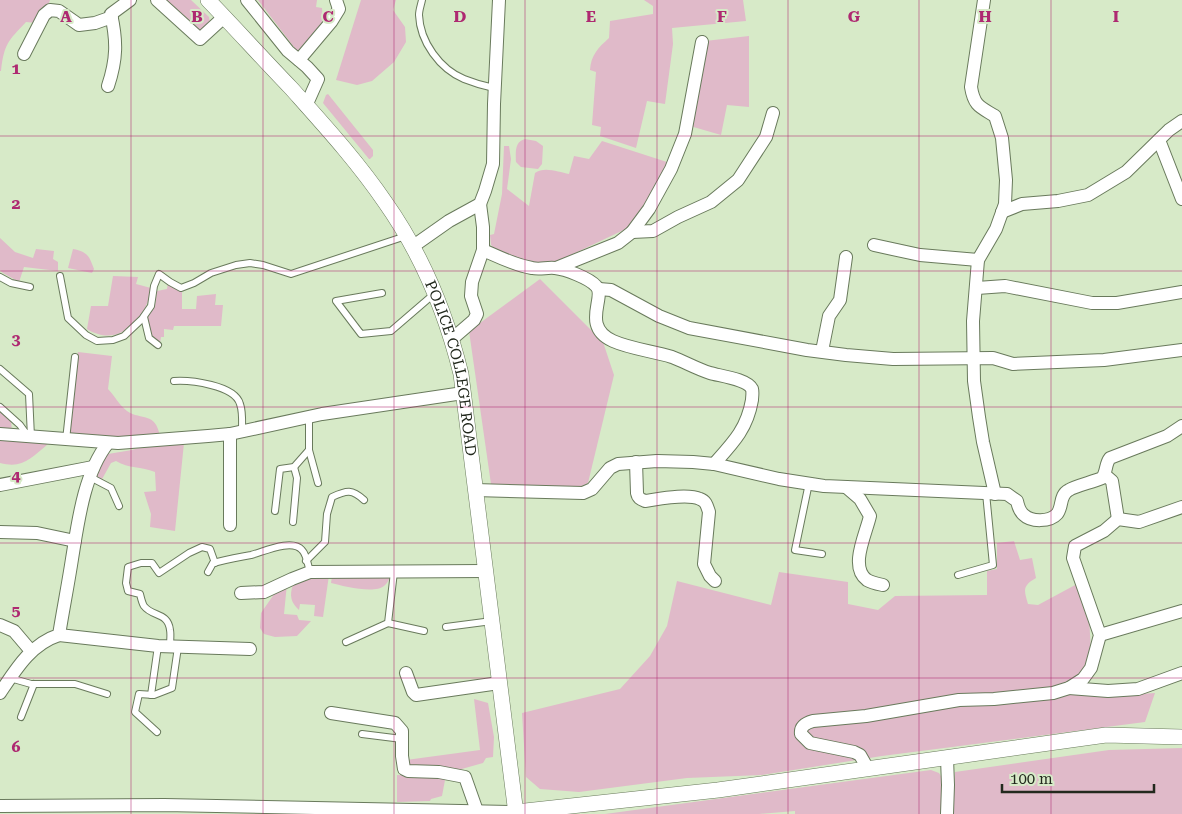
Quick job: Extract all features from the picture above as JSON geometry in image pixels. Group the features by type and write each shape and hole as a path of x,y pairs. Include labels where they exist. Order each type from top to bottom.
{"street":[{"path":"108,86 115,66 116,41 111,14 130,0"},
{"path":"157,0 200,40 224,17"},
{"name":"POLICE COLLEGE ROAD","path":"208,0 337,138 386,202 435,293 452,338 461,374 516,813"},
{"path":"247,0 288,51 318,79 306,106"},
{"path":"299,60 331,22 339,9 336,0"},
{"path":"452,338 474,320 477,314 470,296 472,282 483,250 480,204 493,164 494,88 499,0"},
{"path":"984,0 971,87 973,100 995,116 1002,138 1006,180 1005,204 996,229 978,260 974,311 974,382 990,493"},
{"path":"24,54 44,15 50,10 59,11 79,25 95,23 112,17"},
{"path":"556,268 584,255 618,243 632,232 648,209 665,182 686,134 702,42"},
{"path":"632,232 653,231 711,202 738,180 766,137 773,113"},
{"path":"1002,212 1022,204 1058,201 1088,195 1126,172 1169,130 1182,121"},
{"path":"1159,140 1182,199"},
{"path":"409,242 480,204"},
{"path":"874,245 920,255 978,260"},
{"path":"483,250 512,264 535,269 556,268 575,274 594,284 599,289 600,295 596,307 596,321 604,335 614,341 672,357 710,373 730,377 752,388 751,406 743,429 714,464"},
{"path":"822,351 829,316 840,300 846,257"},
{"path":"977,288 1005,286 1092,303 1117,303 1182,292"},
{"path":"599,289 610,290 659,316 689,328 807,350 893,359 994,358 1013,364 1104,360 1182,350"},
{"path":"0,434 108,443 236,432 309,417 463,393"},
{"path":"1105,475 1106,464 1110,458 1168,436 1182,426"},
{"path":"230,526 236,432"},
{"path":"59,635 75,541 92,472 100,453 108,443"},
{"path":"475,490 583,493 592,489 610,468 618,464 666,461 714,464 809,484 1008,494 1017,501 1018,507 1024,516 1033,520 1042,520 1054,517 1057,514 1066,491 1095,481 1105,475"},
{"path":"636,462 637,493 641,499 645,501 689,496 701,499 706,504 709,512 704,564 714,581"},
{"path":"0,484 92,472"},
{"path":"1105,475 1112,481 1118,518"},
{"path":"846,487 860,499 870,516 858,567 867,580 883,586"},
{"path":"1118,518 1139,522 1182,507"},
{"path":"868,769 860,755 854,752 810,743 801,734 802,726 807,722 813,721 866,716 959,700 994,699 1053,693 1070,688 1083,679 1091,668 1100,635 1072,558 1075,546 1104,531 1118,518"},
{"path":"0,532 37,533 75,541"},
{"path":"241,594 264,592 292,579 308,567 394,572 485,571"},
{"path":"1100,635 1182,611"},
{"path":"0,625 14,631 31,651"},
{"path":"0,692 31,651 46,639 59,635 169,646 250,649"},
{"path":"406,673 416,695 499,682"},
{"path":"1070,688 1108,691 1138,689 1182,673"},
{"path":"331,713 395,723 402,731 404,769 439,772 465,777 477,811"},
{"path":"0,806 164,805 216,810 477,811 516,813 718,790 1106,735 1182,737"},
{"path":"946,814 947,758"}],"lane":[{"path":"422,0 419,14 422,30 428,47 441,63 462,79 494,88"},
{"path":"60,276 68,318 86,335 97,341 113,340 124,336 144,318 151,306 154,286 159,274 181,288 211,273 236,264 250,263 263,265 291,274 409,242"},
{"path":"0,277 11,283 30,287"},
{"path":"382,293 336,301 361,334 391,331 435,293"},
{"path":"144,318 149,338 158,345"},
{"path":"66,440 74,356"},
{"path":"0,369 29,394 30,437"},
{"path":"174,381 187,380 214,385 235,397 240,402 236,432"},
{"path":"0,407 30,437"},
{"path":"309,417 309,450 318,483"},
{"path":"275,510 280,469 294,467 309,450"},
{"path":"294,467 297,478 294,522"},
{"path":"92,472 111,488 119,506"},
{"path":"809,484 795,550 822,554"},
{"path":"308,567 325,542 327,514 332,497 349,491 356,492 364,500"},
{"path":"958,575 993,565 990,493"},
{"path":"157,732 135,712 139,694 151,695 172,688 169,646 170,629 167,620 159,614 151,613 144,606 140,594 128,591 126,583 128,567 141,563 152,563 159,573 202,546 210,549 215,562"},
{"path":"208,572 215,562 252,554 267,548 288,546 297,547 303,551 308,567"},
{"path":"388,623 394,572"},
{"path":"446,627 492,621"},
{"path":"346,642 388,623 424,631"},
{"path":"151,695 169,646"},
{"path":"10,678 34,684 75,684 107,694"},
{"path":"21,717 34,684"},
{"path":"362,734 402,739"}],"shaded area":[{"path":"0,0 50,0 47,8 36,23 26,22 11,39 5,49 1,71 0,71"},
{"path":"162,0 191,0 209,17 210,23 202,30 194,30"},
{"path":"258,0 317,0 316,7 322,8 323,22 300,55"},
{"path":"361,0 396,0 393,10 405,27 406,42 394,62 372,81 357,85 336,80"},
{"path":"644,0 743,0 746,21 672,28 673,44 665,104 647,101 636,148 600,136 601,127 592,125 596,72 590,70 596,52 609,38 610,21 653,14 653,6"},
{"path":"749,36 749,107 727,105 721,135 690,126 705,41"},
{"path":"328,94 373,150 373,156 370,159 323,103"},
{"path":"521,140 536,141 543,146 542,164 538,169 521,167 516,162 517,145"},
{"path":"602,141 670,163 667,173 630,227 550,265 534,264 497,251 491,245 490,235 494,234 502,194 504,146 509,146 511,159 507,189 529,206 535,173 547,170 569,174 574,156 589,159"},
{"path":"0,238 15,252 33,258 36,249 54,251 53,259 58,262 58,271 24,267 19,282 3,273 0,270"},
{"path":"73,249 87,255 94,269 92,273 68,268"},
{"path":"113,276 138,277 136,284 151,288 146,307 134,323 126,330 108,336 87,329 91,306 108,306"},
{"path":"540,279 603,342 614,375 588,483 578,488 491,484 469,331"},
{"path":"168,283 182,292 182,309 196,309 197,296 216,294 215,305 223,305 221,326 174,326 173,330 164,329 164,337 161,337 160,343 152,336 147,317 155,305 157,291 167,289"},
{"path":"78,352 112,356 108,389 127,411 155,423 160,436 68,438"},
{"path":"0,410 11,421 12,431 0,430"},
{"path":"0,438 48,444 26,461 15,465 0,463"},
{"path":"184,443 175,531 150,527 151,514 144,492 156,491 155,472 116,461 111,463 101,481 93,476 108,454 132,450 150,444"},
{"path":"1014,541 1020,560 1032,558 1036,578 1028,583 1025,589 1028,604 1038,605 1077,584 1089,615 1091,653 1075,693 1111,696 1155,693 1145,722 882,756 762,775 687,778 579,792 540,789 526,777 522,713 620,689 650,656 667,626 677,581 771,605 779,572 848,582 848,604 878,610 895,596 987,595 987,571 997,569 997,543"},
{"path":"329,575 323,617 314,616 315,605 300,604 299,610 294,605 291,592 293,585 319,576"},
{"path":"332,576 391,576 384,586 366,589 331,583"},
{"path":"287,584 284,614 297,615 299,620 311,621 297,636 275,637 264,634 260,628 261,613 277,590"},
{"path":"474,699 488,703 494,737 493,757 486,758 483,763 451,772 411,768 406,760 480,750"},
{"path":"1182,748 1182,814 952,814 955,772 1109,750"},
{"path":"931,770 939,773 942,778 942,814 795,814 795,811 759,814 605,814"},
{"path":"397,775 440,777 445,780 442,796 430,801 397,802"}]}
